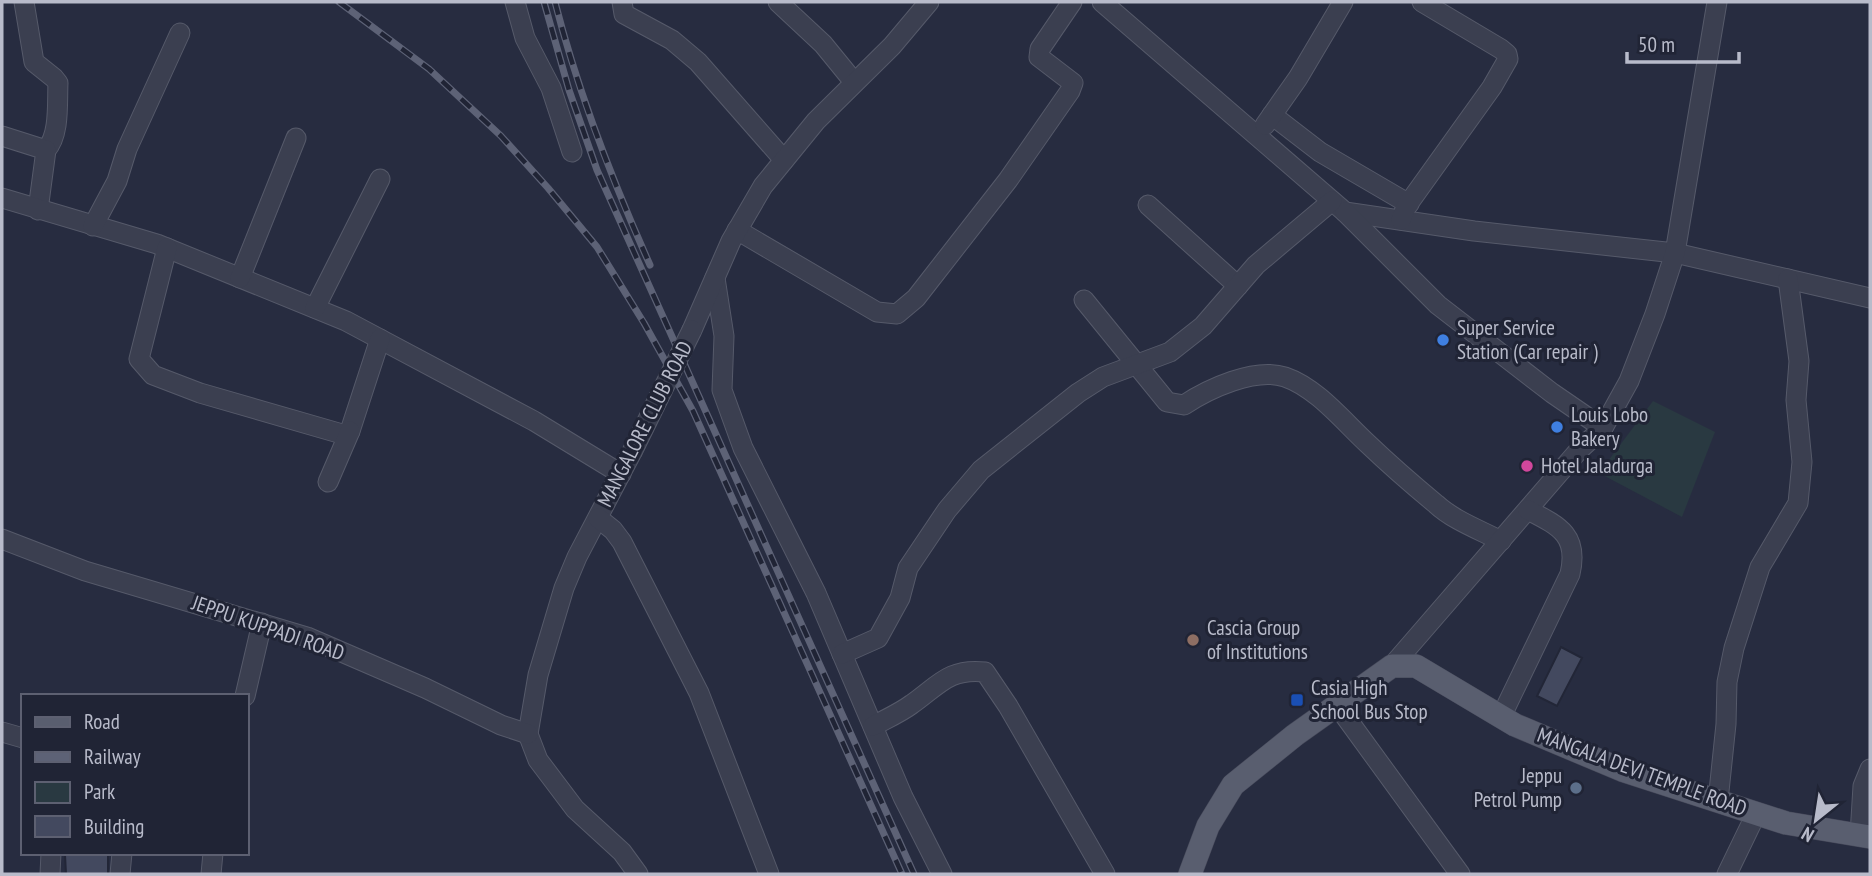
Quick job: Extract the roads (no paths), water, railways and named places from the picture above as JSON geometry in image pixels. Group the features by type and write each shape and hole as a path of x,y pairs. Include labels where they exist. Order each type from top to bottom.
{"main road":[{"name":"MANGALA DEVI TEMPLE ROAD","path":"1392,666 1416,666 1514,725 1622,770 1786,823 1865,836"},
{"path":"1189,874 1208,826 1233,785 1295,734 1392,666"}],"street":[{"path":"24,2 34,62 58,83 55,131 52,144 46,150 38,210"},
{"path":"515,2 525,38 551,88 572,152"},
{"path":"622,2 624,14 672,40 698,62 784,160"},
{"path":"778,2 823,44 854,82"},
{"name":"MANGALORE CLUB ROAD","path":"528,734 538,676 564,588 692,330 737,230 763,186 816,121 891,46 929,2"},
{"path":"737,230 877,312 897,314 916,298 1008,180 1070,91 1073,83 1039,57 1040,49 1072,2"},
{"path":"1102,2 1339,206 1438,305 1552,393 1603,428"},
{"path":"1258,136 1298,78 1343,2"},
{"path":"1405,212 1508,60 1507,54 1501,49 1422,2"},
{"path":"1392,666 1579,450 1603,428 1629,381 1656,314 1675,253 1717,2"},
{"path":"93,226 117,181 127,149 180,33"},
{"path":"1272,115 1405,212"},
{"path":"2,136 46,150"},
{"path":"240,278 296,138"},
{"path":"315,308 380,179"},
{"path":"2,198 167,248 315,308 380,339 534,421 621,474"},
{"path":"1148,205 1238,285"},
{"path":"842,654 878,638 900,598 908,568 947,510 981,470 1077,393 1102,377 1170,352 1203,326 1256,265 1339,206 1405,212 1675,253 1870,298"},
{"path":"167,248 139,359 153,375 200,393 316,427 342,434 350,431"},
{"path":"715,278 724,336 722,390 743,448 816,593 903,797 942,874"},
{"path":"1718,801 1726,724 1727,682 1734,648 1760,567 1798,503 1802,463 1796,400 1799,361 1787,279"},
{"path":"1084,300 1138,363 1167,402 1184,405 1202,393 1264,374 1285,377 1312,393 1336,413 1438,507 1501,541"},
{"path":"328,482 350,431 380,339"},
{"path":"1501,717 1570,574 1573,561 1573,548 1567,535 1553,523 1528,510"},
{"path":"598,518 613,530 622,542 684,660 769,874"},
{"name":"JEPPU KUPPADI ROAD","path":"2,539 85,571 307,637 425,688 501,726 528,734"},
{"path":"245,694 262,622"},
{"path":"873,726 910,706 944,680 965,670 985,672 1008,706 1105,874"},
{"path":"1337,705 1460,874"},
{"path":"2,732 21,737"},
{"path":"528,734 538,760 575,808 622,852 638,874"},
{"path":"1865,836 1863,786 1870,769"},
{"path":"1727,874 1756,814"},
{"path":"50,874 51,855"},
{"path":"120,874 122,855"},
{"path":"211,874 213,855"}],"railway":[{"path":"339,2 429,69 501,136 597,247 644,323 693,411 902,874"},
{"path":"544,2 569,90 597,170 914,874"},
{"path":"555,2 597,135 650,265"}],"place":[{"name":"Super Service Station (Car repair )","path":"1443,340"},
{"name":"Louis Lobo Bakery","path":"1557,427"},
{"name":"Hotel Jaladurga","path":"1527,466"},
{"name":"Cascia Group of Institutions","path":"1193,640"},
{"name":"Casia High School Bus Stop","path":"1297,700"},
{"name":"Jeppu Petrol Pump","path":"1576,788"}]}
